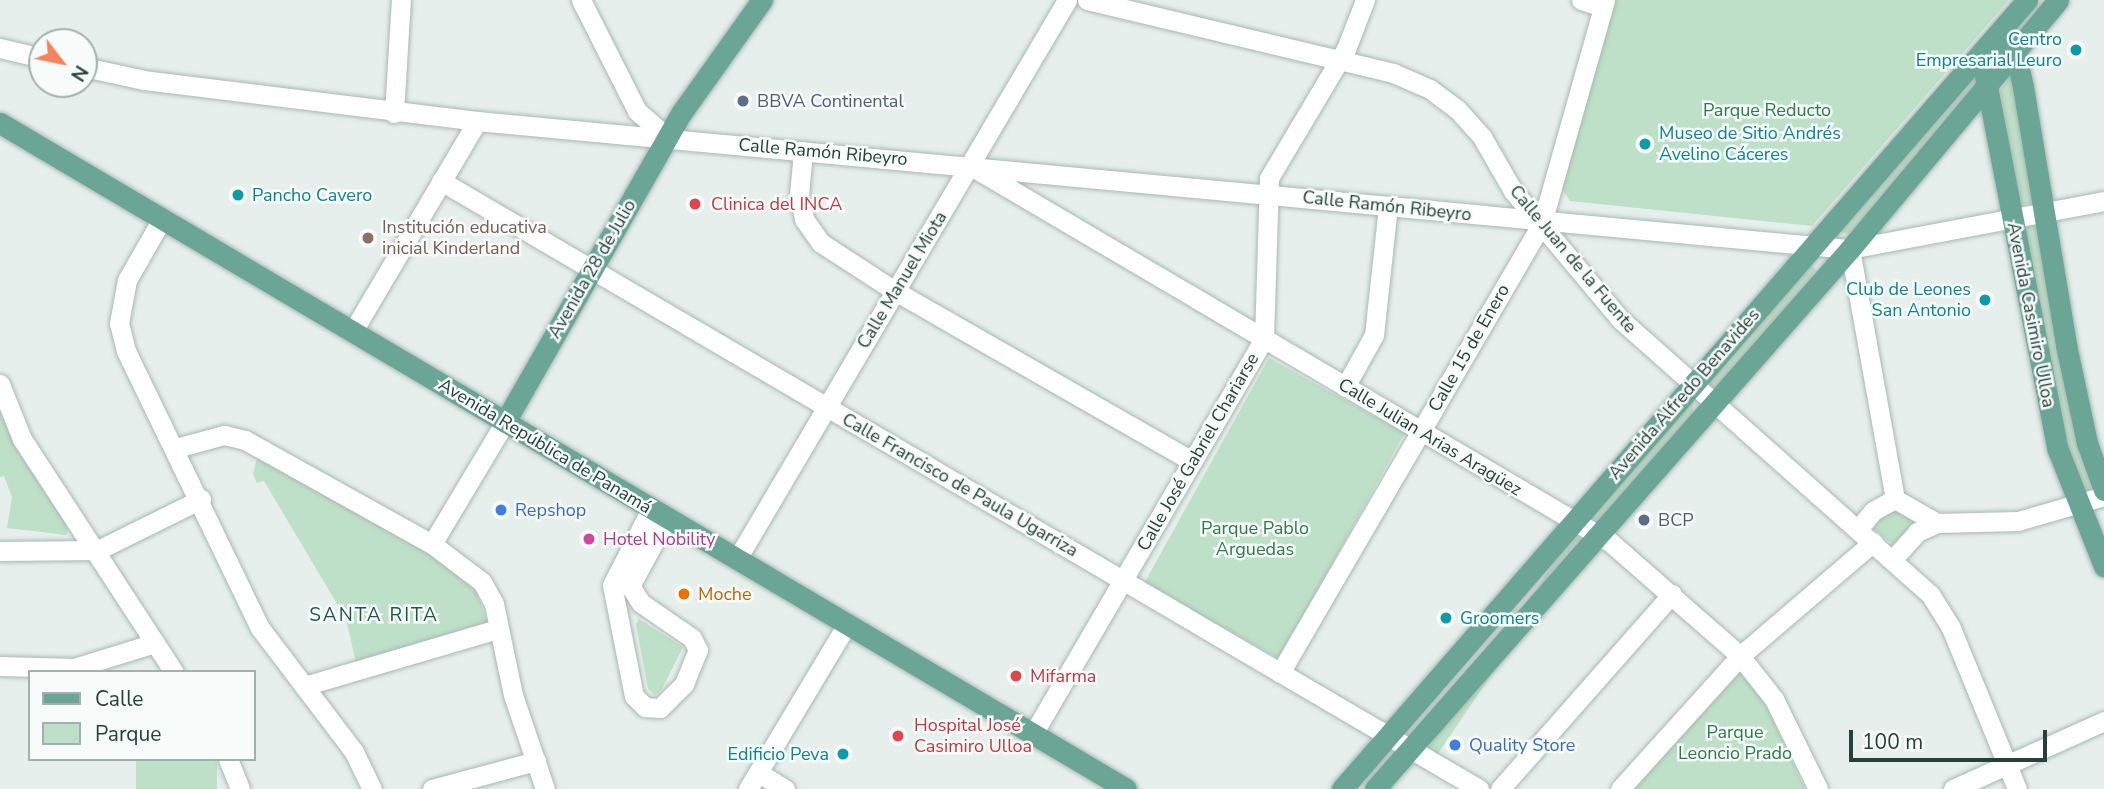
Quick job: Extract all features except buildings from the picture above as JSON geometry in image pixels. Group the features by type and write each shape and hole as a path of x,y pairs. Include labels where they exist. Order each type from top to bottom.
{"main road":[{"name":"Avenida 28 de Julio","path":"505,422 667,137 710,67 762,0"},
{"name":"Avenida Alfredo Benavides","path":"1342,789 2027,0"},
{"name":"Avenida Alfredo Benavides","path":"1375,789 1850,249 2058,0"},
{"name":"Avenida Casimiro Ulloa","path":"1993,40 2012,56 2024,87 2043,213 2087,443 2104,493"},
{"name":"Avenida Casimiro Ulloa","path":"1976,58 1988,83 2058,450 2078,507 2104,566"},
{"name":"Avenida República de Panamá","path":"0,124 1126,789"}],"street":[{"path":"394,113 401,0"},
{"path":"581,0 638,111 667,137"},
{"name":"Calle Manuel Miota","path":"737,559 1067,0"},
{"name":"Calle Juan de la Fuente","path":"1087,0 1336,62 1393,73 1430,89 1457,109 1482,137 1513,191 1621,320 1692,387 1893,559 1942,611 2017,789"},
{"name":"Calle José Gabriel Chariarse","path":"1033,734 1264,339 1269,194 1277,160 1336,62 1365,0"},
{"path":"1581,0 1604,4"},
{"name":"Calle 15 de Enero","path":"1280,673 1542,223 1604,4"},
{"path":"0,48 28,55"},
{"name":"Calle Ramón Ribeyro","path":"98,70 144,80 394,113 969,164 1542,223 1814,243 1850,249 2104,201"},
{"path":"353,331 477,121"},
{"path":"803,151 799,194 804,219 821,243 895,291 1192,461"},
{"name":"Calle Julian Arias Aragüez","path":"969,164 1599,536 1672,594 1740,656 1774,699 1818,789"},
{"name":"Calle Francisco de Paula Ugarriza","path":"441,181 1479,789"},
{"path":"1345,387 1374,335 1388,206"},
{"path":"162,219 127,280 119,323 125,351 201,499 260,628 354,752 372,789"},
{"path":"1850,249 1895,499"},
{"path":"0,384 22,439 98,550 173,670"},
{"name":"Avenida 28 de Julio","path":"432,544 505,422"},
{"path":"176,448 224,435 245,440 432,544 482,582 494,604 498,629 545,789"},
{"path":"1893,559 1917,532 1937,523 2018,522 2078,507 2104,493"},
{"path":"0,551 98,550 201,499"},
{"path":"1895,499 1937,523"},
{"path":"1858,529 1874,511 1895,499"},
{"path":"621,583 641,603 692,638 698,650 684,684 660,708 645,707 634,696 621,583 659,513"},
{"path":"60,552 75,542 81,526"},
{"path":"1620,789 1740,656 1873,542"},
{"path":"1500,789 1672,594"},
{"path":"785,789 753,781 847,624"},
{"path":"304,686 498,629"},
{"path":"0,666 74,668 155,643"},
{"path":"1953,789 2006,762 2104,721"},
{"path":"229,761 240,789"},
{"path":"432,789 536,761"}],"green space":[{"name":"Parque Reducto","path":"1615,0 2009,0 1812,226 1570,201 1561,187"},
{"path":"1966,78 1976,78 1977,89 1854,234 1842,233 1837,227"},
{"path":"2009,78 2016,82 2035,203 2019,205 2000,91"},
{"path":"2038,224 2094,488 2085,493 2056,417 2021,226"},
{"path":"1810,262 1819,275 1711,394 1704,381"},
{"name":"Parque Pablo Arguedas","path":"1269,358 1405,433 1279,659 1144,584"},
{"path":"1692,402 1694,416 1598,522 1592,518 1595,508"},
{"path":"0,404 69,526 66,535 7,528 12,497 4,476 0,477"},
{"path":"258,454 429,554 476,589 488,625 356,663 346,619 264,481 257,483 253,474"},
{"path":"1892,505 1914,523 1895,546 1873,528"},
{"path":"1573,534 1582,540 1434,759 1425,753"},
{"path":"639,619 683,647 661,691 655,695 648,689 636,624"},
{"name":"Parque Leoncio Prado","path":"1740,672 1764,701 1805,789 1630,789"},
{"path":"136,761 217,761 217,789 136,789"}],"place":[{"name":"Centro Empresarial Leuro","path":"2076,50"},
{"name":"BBVA Continental","path":"743,101"},
{"name":"Museo de Sitio Andrés Avelino Cáceres","path":"1645,144"},
{"name":"Pancho Cavero","path":"238,195"},
{"name":"Clinica del INCA","path":"695,204"},
{"name":"Institución educativa inicial Kinderland","path":"368,238"},
{"name":"Club de Leones San Antonio","path":"1985,300"},
{"name":"Repshop","path":"501,510"},
{"name":"BCP","path":"1644,520"},
{"name":"Hotel Nobility","path":"589,539"},
{"name":"Moche","path":"684,594"},
{"name":"Groomers","path":"1446,618"},
{"name":"Mifarma","path":"1016,676"},
{"name":"Hospital José Casimiro Ulloa","path":"898,736"},
{"name":"Quality Store","path":"1455,745"},
{"name":"Edificio Peva","path":"843,754"}],"district":[{"name":"SANTA RITA","path":"374,616"}]}
